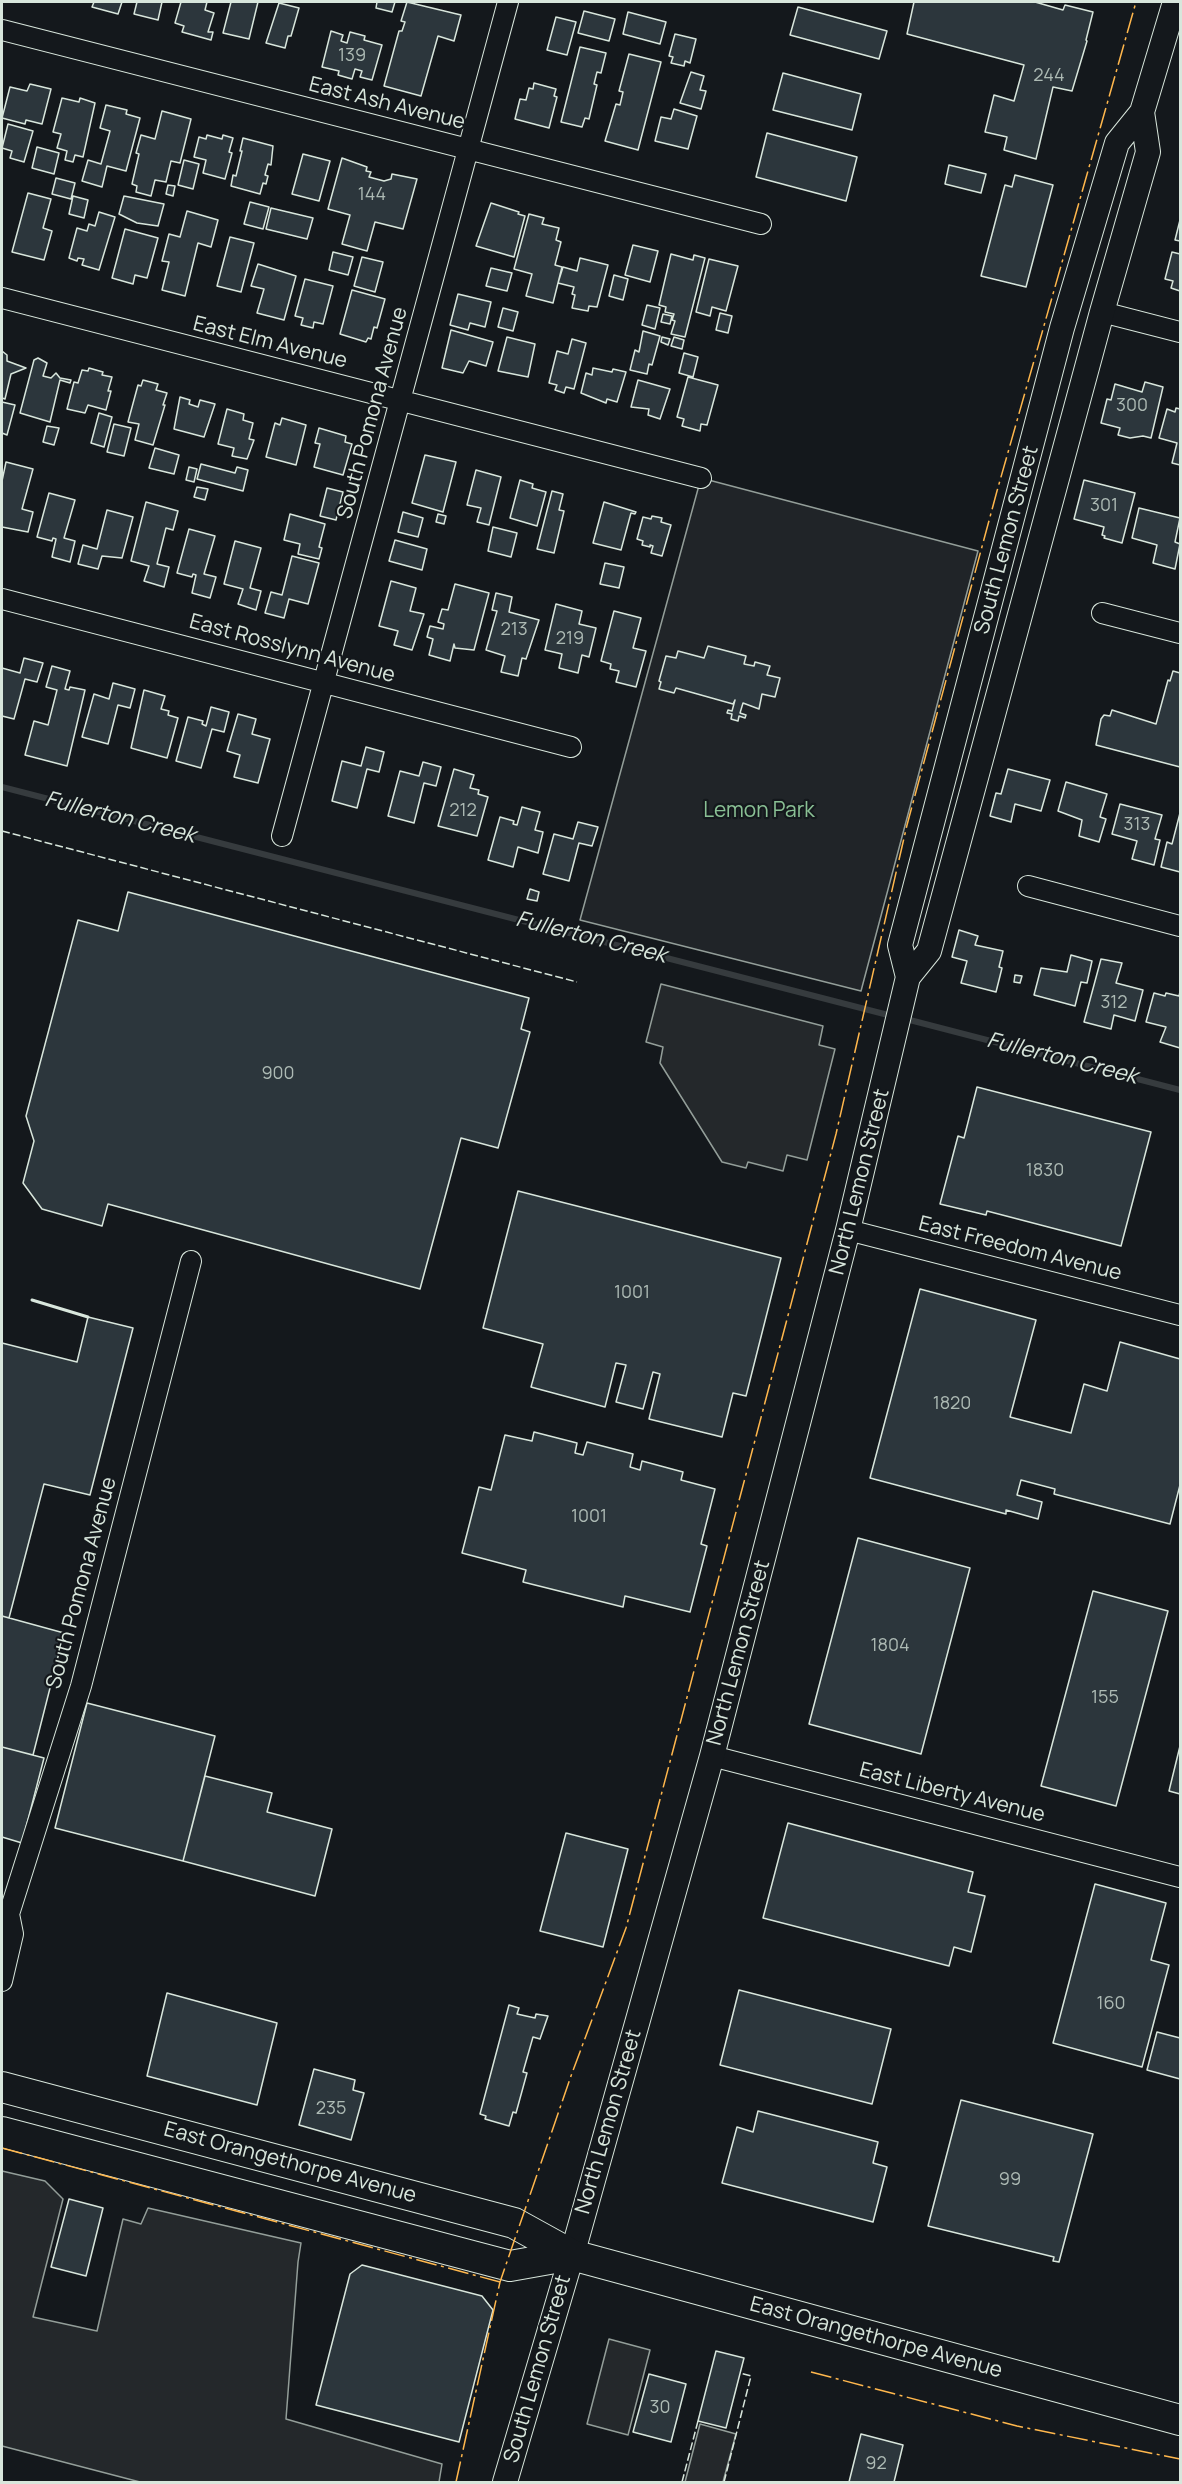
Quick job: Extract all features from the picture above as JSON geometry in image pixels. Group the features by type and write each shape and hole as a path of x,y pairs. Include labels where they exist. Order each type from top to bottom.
{"main road":[{"name":"East Orangethorpe Avenue","path":"2,2086 514,2223 572,2255 1180,2420"},
{"name":"East Orangethorpe Avenue","path":"2,2132 510,2266 572,2255"}],"street":[{"name":"South Pomona Avenue","path":"282,836 508,2"},
{"name":"South Lemon Street","path":"906,988 900,945 1059,340 1117,143 1142,112 1175,2"},
{"name":"East Ash Avenue","path":"2,30 761,224"},
{"name":"South Lemon Street","path":"893,1048 906,988 928,951 1102,312 1148,152 1142,112"},
{"name":"East Elm Avenue","path":"2,298 701,478"},
{"path":"1102,312 1180,332"},
{"name":"East Rosslynn Avenue","path":"2,599 571,747"},
{"path":"1102,613 1180,633"},
{"path":"1029,886 1180,926"},
{"name":"North Lemon Street","path":"572,2255 712,1756 893,1048"},
{"name":"East Freedom Avenue","path":"848,1230 1180,1315"},
{"name":"South Pomona Avenue","path":"2,1982 13,1934 5,1916 81,1686 191,1261"},
{"name":"East Liberty Avenue","path":"712,1756 1180,1877"},
{"name":"South Lemon Street","path":"505,2482 572,2255"}],"green space":[{"name":"Lemon Park","path":"701,478 978,551 861,991 580,920"}],"shaded area":[{"path":"661,984 823,1026 819,1045 835,1049 807,1160 787,1155 783,1171 748,1162 746,1168 722,1162 660,1063 663,1047 646,1042"},
{"path":"2,2171 45,2181 63,2199 33,2317 97,2331 123,2219 141,2224 148,2208 301,2243 286,2419 442,2464 439,2482 140,2482 2,2446"},
{"path":"609,2339 650,2350 628,2435 587,2424"},
{"path":"700,2424 736,2434 723,2482 685,2482"}],"building":[{"path":"94,2 122,2 118,14 92,7"},
{"path":"137,2 162,2 158,20 134,14"},
{"path":"181,2 207,2 205,10 214,13 208,32 213,32 211,40 182,32 184,26 175,23"},
{"path":"231,2 258,2 249,39 223,33"},
{"path":"377,2 395,2 392,12 376,8"},
{"path":"407,2 461,15 454,41 438,36 421,96 384,86 399,31 402,31 405,22 401,21"},
{"path":"914,2 1035,2 1063,10 1065,5 1093,12 1072,91 1053,87 1036,159 1004,150 1007,137 985,132 994,95 1014,101 1024,65 907,34"},
{"path":"279,3 299,8 285,48 266,43"},
{"path":"798,7 887,31 879,59 790,35"},
{"path":"584,11 615,19 609,41 578,33"},
{"path":"628,12 666,22 660,44 623,34"},
{"path":"556,17 576,22 567,55 547,50"},
{"path":"331,31 343,35 341,41 347,43 350,32 365,36 364,40 382,45 372,80 360,77 362,71 355,69 352,79 338,75 339,71 322,67"},
{"path":"675,34 696,39 690,63 685,61 684,66 671,63 673,57 669,56"},
{"path":"580,47 606,53 601,73 597,72 594,84 597,85 589,119 585,118 582,127 561,122"},
{"path":"629,54 661,62 638,150 605,141 616,104 620,105 623,92 619,91"},
{"path":"691,72 704,76 700,90 706,91 701,109 680,103"},
{"path":"783,73 861,94 852,130 773,110"},
{"path":"534,83 556,89 554,96 557,97 549,128 515,119 520,99 526,100 529,88 533,89"},
{"path":"30,84 51,89 42,124 26,120 25,124 2,118 10,87 27,91"},
{"path":"62,98 79,102 80,98 95,103 83,157 75,155 73,162 65,160 67,151 57,148 61,134 53,132"},
{"path":"106,105 127,110 126,114 140,118 126,171 107,166 102,187 82,181 88,160 101,164 110,131 100,128"},
{"path":"674,109 697,116 688,149 655,141 661,117 671,119"},
{"path":"162,111 191,119 180,163 171,161 166,182 155,180 151,196 136,192 137,186 132,184 139,154 136,153 141,135 155,139"},
{"path":"8,124 33,131 24,162 10,158 12,151 2,148"},
{"path":"767,133 857,157 846,201 756,177"},
{"path":"207,135 222,139 223,135 233,138 229,152 232,153 225,179 203,173 206,160 194,157 199,137 206,139"},
{"path":"243,138 273,146 271,165 268,164 265,175 268,176 266,184 263,183 260,194 231,186 233,175 236,176"},
{"path":"37,147 59,153 54,174 32,168"},
{"path":"303,154 330,161 319,201 292,194"},
{"path":"342,158 367,167 366,171 371,172 369,177 384,181 391,179 392,174 417,179 403,229 375,222 367,251 342,244 350,215 328,209"},
{"path":"184,160 199,164 193,189 178,185"},
{"path":"949,165 986,174 981,193 945,184"},
{"path":"1015,175 1053,185 1026,287 981,276 1005,185 1012,187"},
{"path":"56,178 75,183 71,199 52,194"},
{"path":"168,185 175,186 173,196 166,194"},
{"path":"28,193 51,199 43,228 52,231 44,260 12,252"},
{"path":"73,196 88,200 84,218 69,214"},
{"path":"124,196 164,204 158,226 137,223 119,214"},
{"path":"250,202 269,207 263,229 244,224"},
{"path":"491,203 525,216 514,257 476,246"},
{"path":"271,208 313,218 307,239 266,229"},
{"path":"187,211 218,220 211,247 198,243 185,296 162,290 169,262 162,261 169,234 180,237"},
{"path":"99,212 115,217 99,270 82,265 84,259 78,258 77,261 69,258 77,228 87,231 89,224 95,226"},
{"path":"529,214 544,218 542,224 559,228 556,240 561,242 555,265 562,267 553,303 526,296 532,274 514,269"},
{"path":"1180,220 1180,241 1175,240"},
{"path":"125,229 158,238 147,278 135,275 133,284 112,278"},
{"path":"230,237 254,243 241,292 217,286"},
{"path":"633,245 658,251 650,282 625,275"},
{"path":"333,252 353,257 348,275 329,270"},
{"path":"1172,252 1180,254 1180,291 1171,288 1173,281 1165,279"},
{"path":"671,254 693,260 694,255 705,258 685,337 671,334 675,321 672,320 674,314 665,312 666,307 659,305"},
{"path":"362,257 383,262 375,292 354,286"},
{"path":"580,258 608,265 597,307 589,306 588,311 572,308 574,287 558,283 563,267 577,271"},
{"path":"709,259 738,266 726,311 712,307 710,316 696,312"},
{"path":"258,264 296,276 284,320 257,313 264,289 251,286"},
{"path":"491,268 512,273 507,291 486,286"},
{"path":"614,275 628,279 623,300 609,296"},
{"path":"305,279 333,286 323,324 314,322 313,328 301,325 303,318 295,316"},
{"path":"352,290 385,299 377,328 374,327 371,339 368,338 366,342 340,334"},
{"path":"458,294 491,302 485,327 470,323 468,330 450,325"},
{"path":"647,305 660,308 655,329 642,325"},
{"path":"503,308 518,312 513,331 498,327"},
{"path":"720,313 732,316 728,333 716,330"},
{"path":"663,314 672,316 670,324 661,322"},
{"path":"451,330 493,342 486,366 469,361 463,373 442,368"},
{"path":"643,331 660,336 652,365 649,364 647,374 630,370 635,350 639,352"},
{"path":"507,337 535,344 528,377 498,371"},
{"path":"662,337 670,339 668,345 661,342"},
{"path":"674,337 684,340 682,349 671,346"},
{"path":"572,339 586,343 574,389 566,387 564,393 555,390 557,385 549,383 557,351 568,354"},
{"path":"2,351 7,355 7,361 26,368 11,374 5,399 2,398"},
{"path":"684,353 698,357 693,377 679,373"},
{"path":"38,358 47,363 43,376 51,378 56,373 60,378 71,380 70,383 60,380 50,422 20,413 34,360"},
{"path":"89,368 112,377 106,410 88,405 85,413 67,409 74,382 78,383 82,370 88,371"},
{"path":"593,368 626,372 617,402 607,399 606,403 581,393 586,373 592,375"},
{"path":"688,377 718,385 707,425 701,424 700,431 682,426 684,419 677,417"},
{"path":"143,380 158,384 156,390 167,393 153,445 135,440 139,424 128,422 138,385 141,386"},
{"path":"638,380 670,389 660,419 648,415 649,409 631,407"},
{"path":"1145,382 1163,387 1151,438 1143,436 1130,438 1118,435 1120,428 1101,423 1107,399 1111,400 1115,384 1142,392"},
{"path":"180,397 190,400 189,404 198,407 200,400 215,404 204,437 174,429"},
{"path":"2,402 15,405 7,435 2,433"},
{"path":"1176,408 1180,409 1180,465 1172,463 1177,443 1159,438 1167,409 1175,412"},
{"path":"227,409 244,414 243,420 253,423 249,439 254,440 247,459 232,456 234,448 218,444"},
{"path":"99,413 112,417 104,447 91,443"},
{"path":"282,418 306,425 296,465 266,457 275,423 280,425"},
{"path":"114,424 131,428 124,456 107,452"},
{"path":"47,426 59,428 54,445 43,442"},
{"path":"319,428 346,436 345,442 352,444 343,475 314,467 320,444 315,443"},
{"path":"155,448 179,455 174,474 149,468"},
{"path":"425,455 456,462 443,512 412,503"},
{"path":"6,462 33,469 22,509 33,512 28,532 2,527 2,481"},
{"path":"201,464 235,473 237,467 248,470 243,491 197,479"},
{"path":"189,467 197,469 194,482 186,480"},
{"path":"476,470 501,477 489,525 477,522 481,508 467,505"},
{"path":"520,480 533,484 532,488 546,492 537,526 510,518"},
{"path":"1084,480 1135,493 1122,543 1104,538 1105,536 1102,535 1104,527 1074,519"},
{"path":"197,487 208,489 205,500 194,497"},
{"path":"327,488 343,492 336,520 320,516"},
{"path":"552,491 563,494 559,510 564,511 554,553 537,549"},
{"path":"49,493 75,500 64,538 75,541 70,562 52,557 56,539 53,538 52,541 37,537"},
{"path":"146,502 178,511 173,530 166,528 157,564 169,567 164,587 144,581 149,566 131,561"},
{"path":"604,502 636,512 631,513 621,550 593,543"},
{"path":"1139,508 1180,518 1175,542 1180,544 1175,569 1153,563 1157,545 1132,538"},
{"path":"107,510 133,517 122,558 102,556 98,569 78,564 83,545 97,549"},
{"path":"403,512 423,518 418,537 398,532"},
{"path":"290,514 325,524 319,547 322,548 319,559 298,554 300,544 284,540"},
{"path":"438,514 446,516 444,524 436,522"},
{"path":"652,516 662,518 661,522 671,525 662,556 651,553 653,546 642,545 643,541 637,539 643,517 651,519"},
{"path":"493,527 517,533 511,557 488,551"},
{"path":"189,529 215,536 204,574 216,577 210,598 192,593 196,575 193,574 192,577 177,573"},
{"path":"395,540 427,549 422,570 389,561"},
{"path":"235,541 261,548 250,588 261,591 256,610 238,604 243,589 224,584"},
{"path":"292,556 319,563 308,604 289,599 284,618 265,613 271,592 282,595"},
{"path":"605,563 624,567 619,588 600,584"},
{"path":"391,581 416,588 410,611 424,614 412,650 394,645 398,631 379,626"},
{"path":"455,584 489,593 474,650 455,648 454,644 450,661 429,655 433,639 427,637 430,626 443,629 444,624 438,622 442,609 448,610"},
{"path":"496,593 512,597 509,612 539,620 526,659 522,658 518,676 501,672 505,656 486,650 497,611 492,610"},
{"path":"556,604 582,611 579,624 596,628 589,657 582,655 578,673 559,668 562,654 545,650"},
{"path":"614,611 641,618 633,648 646,651 636,687 616,682 619,671 610,669 611,664 601,661"},
{"path":"708,646 746,656 744,664 754,666 755,662 770,666 767,675 780,678 775,697 762,694 759,709 743,703 740,713 746,715 745,718 739,716 738,721 731,719 732,714 727,713 728,710 732,711 735,700 733,704 676,688 674,693 659,689 666,656 676,658 678,651 704,658"},
{"path":"24,658 43,663 37,682 25,679 14,719 2,716 2,668 20,673"},
{"path":"52,666 70,671 65,689 69,690 70,687 85,690 67,766 25,755 34,721 48,725 57,690 46,687"},
{"path":"1173,671 1180,673 1180,767 1096,745 1101,719 1104,715 1110,716 1112,710 1156,724 1168,680 1170,681"},
{"path":"113,683 135,689 130,708 118,705 108,744 82,737 94,694 109,699"},
{"path":"144,690 165,696 161,709 169,711 168,715 178,718 167,758 131,748"},
{"path":"211,707 229,712 224,732 212,729 201,768 176,761 188,717 203,721 202,724 206,726"},
{"path":"238,714 256,719 252,734 270,739 258,783 234,777 240,755 227,751"},
{"path":"366,747 384,752 379,772 367,769 357,808 332,801 342,761 361,766"},
{"path":"423,762 441,767 436,786 424,783 414,823 388,816 400,771 419,776"},
{"path":"454,769 474,775 470,788 479,790 478,794 488,797 477,836 438,826"},
{"path":"1008,769 1050,780 1041,811 1015,804 1011,822 990,816 996,793 1001,794"},
{"path":"1066,782 1107,794 1100,817 1106,819 1099,842 1079,836 1082,820 1058,811"},
{"path":"1120,804 1162,815 1155,839 1160,840 1154,865 1132,859 1137,841 1112,834"},
{"path":"522,807 540,812 535,830 543,832 538,853 518,847 513,867 488,860 500,817 514,821 513,824 517,825"},
{"path":"1180,813 1180,872 1161,867 1167,842 1172,844"},
{"path":"578,822 598,827 592,846 579,843 569,881 543,874 554,834 573,839"},
{"path":"530,889 539,892 537,901 527,899"},
{"path":"128,892 529,998 521,1029 530,1032 498,1148 461,1138 420,1289 108,1204 102,1226 42,1209 23,1183 34,1141 26,1116 78,920 118,931"},
{"path":"959,930 978,936 975,945 1003,951 999,967 1002,968 996,992 961,983 967,961 952,957"},
{"path":"1071,955 1092,961 1087,983 1081,982 1075,1006 1034,995 1041,968 1067,972"},
{"path":"1101,959 1122,963 1116,983 1143,990 1135,1021 1114,1015 1111,1029 1084,1022"},
{"path":"1015,975 1022,976 1020,983 1014,982"},
{"path":"1180,992 1180,1048 1160,1042 1166,1027 1146,1022 1154,993 1179,996"},
{"path":"977,1087 1151,1132 1121,1246 987,1211 986,1215 940,1204 958,1136 964,1138"},
{"path":"518,1191 781,1258 746,1396 733,1393 722,1437 649,1419 660,1374 653,1372 643,1409 616,1402 626,1365 616,1363 605,1407 531,1387 543,1344 483,1328"},
{"path":"920,1289 1036,1320 1010,1417 1071,1433 1084,1384 1107,1391 1120,1342 1180,1359 1180,1485 1170,1524 1054,1494 1055,1489 1021,1480 1017,1495 1042,1502 1038,1519 1006,1510 1006,1514 870,1478"},
{"path":"88,1317 133,1328 90,1495 44,1484 9,1618 2,1616 2,1343 77,1362"},
{"path":"534,1432 577,1443 575,1453 583,1455 587,1442 633,1454 630,1467 640,1470 642,1461 683,1472 681,1480 715,1489 701,1544 707,1546 690,1612 625,1596 623,1607 523,1582 526,1570 462,1553 479,1487 491,1490 505,1435 532,1441"},
{"path":"858,1538 970,1568 921,1754 809,1724"},
{"path":"1093,1591 1168,1611 1116,1806 1041,1786"},
{"path":"2,1616 64,1633 33,1755 2,1747"},
{"path":"87,1703 215,1736 183,1861 55,1828"},
{"path":"1180,1746 1180,1794 1169,1791"},
{"path":"2,1747 44,1758 22,1843 2,1837"},
{"path":"205,1776 272,1793 267,1812 332,1829 315,1896 183,1861"},
{"path":"788,1823 973,1872 968,1892 985,1896 971,1952 954,1947 949,1966 763,1918"},
{"path":"566,1833 628,1849 603,1947 540,1931"},
{"path":"1095,1884 1166,1903 1151,1960 1169,1965 1142,2067 1053,2043"},
{"path":"739,1990 891,2029 872,2104 720,2065"},
{"path":"167,1993 277,2023 257,2105 147,2076"},
{"path":"509,2005 519,2008 517,2014 535,2018 536,2014 548,2016 540,2039 533,2037 523,2072 527,2073 516,2113 513,2112 509,2126 485,2119 486,2116 480,2114"},
{"path":"1157,2032 1180,2038 1180,2079 1147,2070"},
{"path":"314,2069 355,2080 353,2090 364,2093 351,2140 299,2125"},
{"path":"961,2100 1093,2134 1059,2262 1053,2261 1054,2257 928,2226"},
{"path":"758,2111 878,2142 873,2163 887,2167 873,2222 722,2183 737,2127 753,2132"},
{"path":"69,2199 103,2208 86,2276 51,2267"},
{"path":"362,2265 482,2296 493,2310 459,2442 316,2405 350,2274"},
{"path":"716,2351 744,2358 726,2428 698,2421"},
{"path":"649,2374 686,2384 671,2442 633,2432"},
{"path":"861,2434 903,2445 894,2482 849,2482"}],"waterway":[{"name":"Fullerton Creek","path":"2,787 892,1016"},
{"name":"Fullerton Creek","path":"902,1018 1180,1090"}],"fence":[{"path":"2,831 577,982"},
{"path":"724,2482 751,2376 740,2373"},
{"path":"682,2482 698,2421"}],"wall":[{"path":"32,1300 88,1317"}],"power":[{"path":"456,2482 500,2282 571,2076 626,1928 836,1134 907,825 997,491 1136,2"},
{"path":"2,2148 500,2282"},
{"path":"811,2372 1017,2426 1180,2459"}]}
